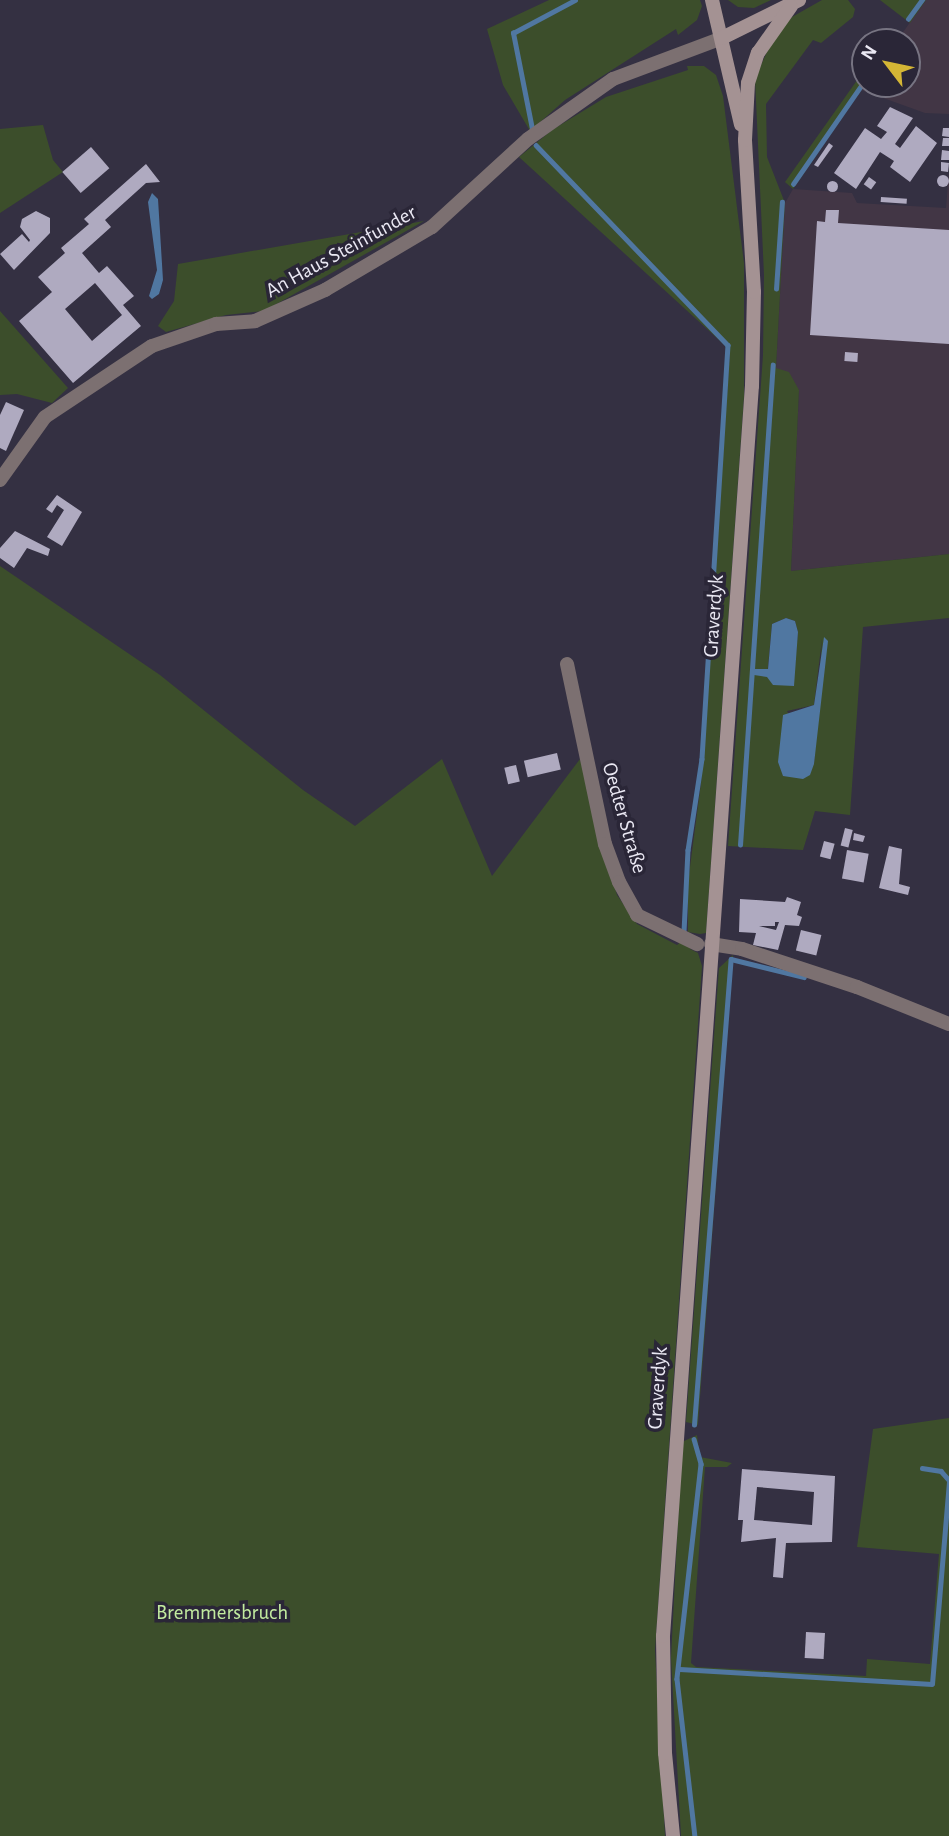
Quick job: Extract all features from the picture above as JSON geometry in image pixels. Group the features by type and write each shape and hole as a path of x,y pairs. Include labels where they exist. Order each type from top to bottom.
{"main road":[{"path":"712,0 745,140"},
{"path":"722,38 795,3"},
{"path":"745,140 748,83 758,53 795,3"},
{"name":"Graverdyk","path":"674,1836 665,1753 664,1611 704,944 752,386 754,292 745,140"}],"street":[{"name":"An Haus Steinfunder","path":"0,480 46,417 152,345 181,332 284,312 325,290 432,226 528,139 613,79 722,38"},
{"name":"Oedter Straße","path":"567,664 599,818 619,882 637,915 704,944"},
{"path":"704,944 742,949 857,987 949,1024"}],"shaded area":[{"path":"926,0 949,0 949,114 925,113 883,98 921,98 921,28 906,28"},
{"path":"949,171 949,554 791,571 799,390 776,368 785,203 793,189 852,193 857,203 946,208"}],"green space":[{"path":"549,0 700,0 702,6 697,20 678,35 676,29 565,100 530,131 503,85 487,29"},
{"path":"728,0 771,0 754,8 738,7"},
{"path":"822,0 848,0 855,9 853,17 821,43 813,40 766,104 767,157 785,203 776,368 789,372 799,390 791,571 949,554 949,618 863,627 850,815 815,811 803,850 728,846 763,355 764,275 755,79 772,40 792,17","holes":["786,618 795,621 798,632 793,686 767,677 772,624","822,639 814,764 787,711 814,705"]},
{"path":"880,0 926,0 910,23"},
{"path":"687,66 704,66 716,75 723,96 744,263 744,396 706,933 700,934 688,932 688,882 701,783 730,350 519,157 552,130 606,97 688,70"},
{"path":"851,89 851,98 855,98 793,189 785,182"},
{"path":"43,125 53,160 63,172 0,213 0,129"},
{"path":"424,221 264,311 226,315 166,332 158,326 174,301 178,264"},
{"path":"0,311 68,388 52,403 17,394 0,395"},
{"name":"Bremmersbruch","path":"0,566 160,675 303,790 355,826 442,759 492,876 580,759 617,895 637,924 677,945 688,936 690,949 698,953 702,966 655,1650 665,1836 0,1836"},
{"path":"733,955 698,1425 686,1422 719,968"},
{"path":"949,1418 949,1836 681,1836 671,1658 682,1442 697,1435 700,1457 732,1463 727,1467 705,1467 691,1663 696,1667 866,1676 867,1659 930,1664 939,1554 857,1547 873,1429"}],"water":[{"path":"152,193 158,199 163,280 159,294 152,299 149,296 157,270 148,202"},
{"path":"786,618 795,621 798,632 794,686 773,685 767,677 754,675 754,669 768,669 772,624"},
{"path":"824,637 828,641 814,764 810,775 803,779 783,776 778,762 783,715 814,705"}],"building":[{"path":"890,107 913,118 895,144 900,148 916,126 937,143 910,182 890,167 894,161 880,152 856,189 834,173 865,128 881,139 887,132 877,126"},
{"path":"943,128 949,128 949,137 942,136"},
{"path":"943,138 949,138 949,146 942,146"},
{"path":"829,143 833,146 818,167 814,165"},
{"path":"91,147 109,168 81,193 62,172"},
{"path":"942,150 949,151 949,160 941,160"},
{"path":"941,162 949,163 948,172 941,171"},
{"path":"146,164 160,182 146,183 105,220 111,227 82,253 99,273 107,266 134,296 123,305 141,326 73,383 19,321 52,292 38,277 65,253 61,248 89,224 84,219","holes":["95,283 122,315 92,341 65,309"]},
{"path":"943,175 949,181 943,187 937,181"},
{"path":"869,177 876,182 871,190 864,184"},
{"path":"832,180 838,186 832,192 826,186"},
{"path":"881,197 907,199 907,204 881,202"},
{"path":"826,210 839,210 838,223 949,230 949,344 810,335 817,221 825,222"},
{"path":"36,211 50,218 50,233 14,270 0,254 22,234 29,242 20,227 22,219"},
{"path":"845,352 858,353 857,362 844,361"},
{"path":"6,402 24,410 6,451 0,448 0,415"},
{"path":"57,495 82,512 62,546 47,537 64,510 57,505 52,513 46,509"},
{"path":"15,531 50,549 48,556 27,548 14,568 0,558 0,548"},
{"path":"557,753 561,770 528,777 524,761"},
{"path":"516,765 520,782 508,784 504,768"},
{"path":"845,828 853,830 848,847 841,845"},
{"path":"854,833 865,836 863,842 853,840"},
{"path":"824,841 835,844 830,859 820,856"},
{"path":"889,846 902,849 899,884 910,887 908,895 879,888"},
{"path":"847,850 869,854 864,882 842,879"},
{"path":"787,897 801,902 797,915 802,917 799,926 785,925 778,950 753,945 756,933 739,932 740,899 785,902","holes":["775,922 779,922 776,930 759,926 775,926"]},
{"path":"801,930 821,935 816,955 796,950"},
{"path":"742,1469 835,1476 832,1542 786,1543 783,1578 773,1577 776,1538 741,1542 743,1520 738,1520","holes":["757,1487 814,1492 812,1525 754,1520"]},
{"path":"806,1632 825,1633 824,1659 805,1658"}],"waterway":[{"path":"532,129 513,33 575,0"},
{"path":"908,19 922,0"},
{"path":"793,184 853,98"},
{"path":"536,145 728,345 702,759 688,850 684,931"},
{"path":"776,289 782,202"},
{"path":"740,845 773,365"},
{"path":"694,1425 731,959 804,977"},
{"path":"694,1439 701,1464 677,1679 695,1836"},
{"path":"922,1468 941,1471 949,1480"},
{"path":"680,1669 932,1684 949,1482"}]}
